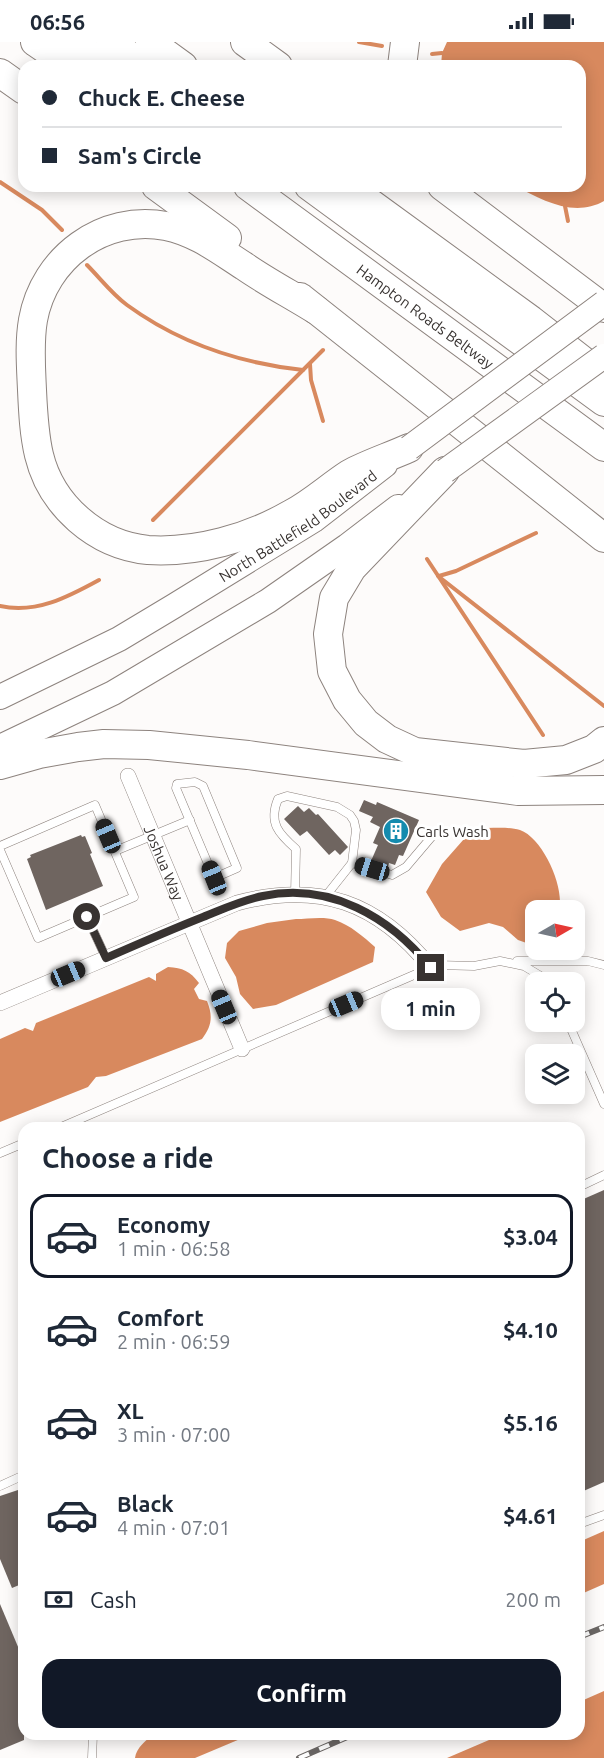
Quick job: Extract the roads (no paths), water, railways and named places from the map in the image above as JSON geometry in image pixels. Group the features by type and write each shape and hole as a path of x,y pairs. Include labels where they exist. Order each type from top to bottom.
{"highway":[{"path":"35,42 61,60"},
{"path":"55,42 79,60"},
{"path":"73,42 98,60"},
{"path":"111,42 136,60"},
{"path":"150,42 175,60"},
{"path":"245,42 270,60"},
{"path":"403,60 405,42"},
{"path":"0,73 18,86"},
{"path":"164,192 206,222 604,538"},
{"path":"262,192 604,432"},
{"name":"Hampton Roads Beltway","path":"262,192 604,447"},
{"path":"317,192 604,402"},
{"path":"355,192 531,320 604,377"},
{"path":"450,192 604,305"},
{"path":"468,192 549,264"},
{"path":"316,309 244,267 207,241 181,230 147,224 117,228 103,232 77,246 65,256 45,283 33,321 31,373 35,430 40,457 49,481 60,499 81,522 96,533 112,540 147,550 179,549 230,540 275,522 310,502 350,474 409,448"},
{"path":"445,471 352,568 334,598 328,634 332,671 347,700 366,723 380,734 415,752 524,764 566,760 604,741"},
{"path":"560,502 604,554"},
{"path":"0,765 39,754 78,747 104,744 149,745 248,755 518,791 604,790"}],"main road":[{"name":"North Battlefield Boulevard","path":"0,697 118,639 314,520 604,305"},
{"path":"0,747 113,693 268,601 347,546 445,471 604,356"}],"street":[{"name":"Joshua Way","path":"128,776 242,1049"},
{"path":"0,1003 188,923 265,895 295,894 325,897 358,906 403,937 431,968"}],"lane":[{"path":"195,782 203,786 237,868 214,878 190,820 176,788 177,784 195,782"},
{"path":"295,894 296,849 282,837 276,827 273,810 278,799 287,796 337,807 350,815 354,821 356,830 352,863 325,897"},
{"path":"95,805 134,897 38,938 0,848 95,805"},
{"path":"115,851 190,820"},
{"path":"352,863 392,875 406,867 434,834"},
{"path":"87,917 106,958"},
{"path":"500,961 524,966 534,972"},
{"path":"73,1122 437,965 474,966 500,961 588,961 604,964"},
{"path":"572,1032 604,1104"},
{"path":"0,1153 18,1146"},
{"path":"585,1183 604,1175"},
{"path":"0,1486 18,1478"},
{"path":"585,1522 604,1515"},
{"path":"92,1758 93,1740"}],"waterway":[{"path":"359,42 382,46"},
{"path":"432,54 442,53"},
{"path":"0,182 42,210 62,230"},
{"path":"565,206 568,221"},
{"path":"87,265 122,301 167,330 210,349 233,356 303,370"},
{"path":"153,520 323,350"},
{"path":"310,364 311,380 323,421"},
{"path":"439,576 456,571 536,533"},
{"path":"427,559 543,735"},
{"path":"438,576 604,706"},
{"path":"0,606 13,608 39,606 64,598 99,580"}],"railway":[{"path":"585,1635 604,1627"},
{"path":"299,1758 340,1740"}],"place":[{"name":"Carls Wash","path":"396,831"}]}
